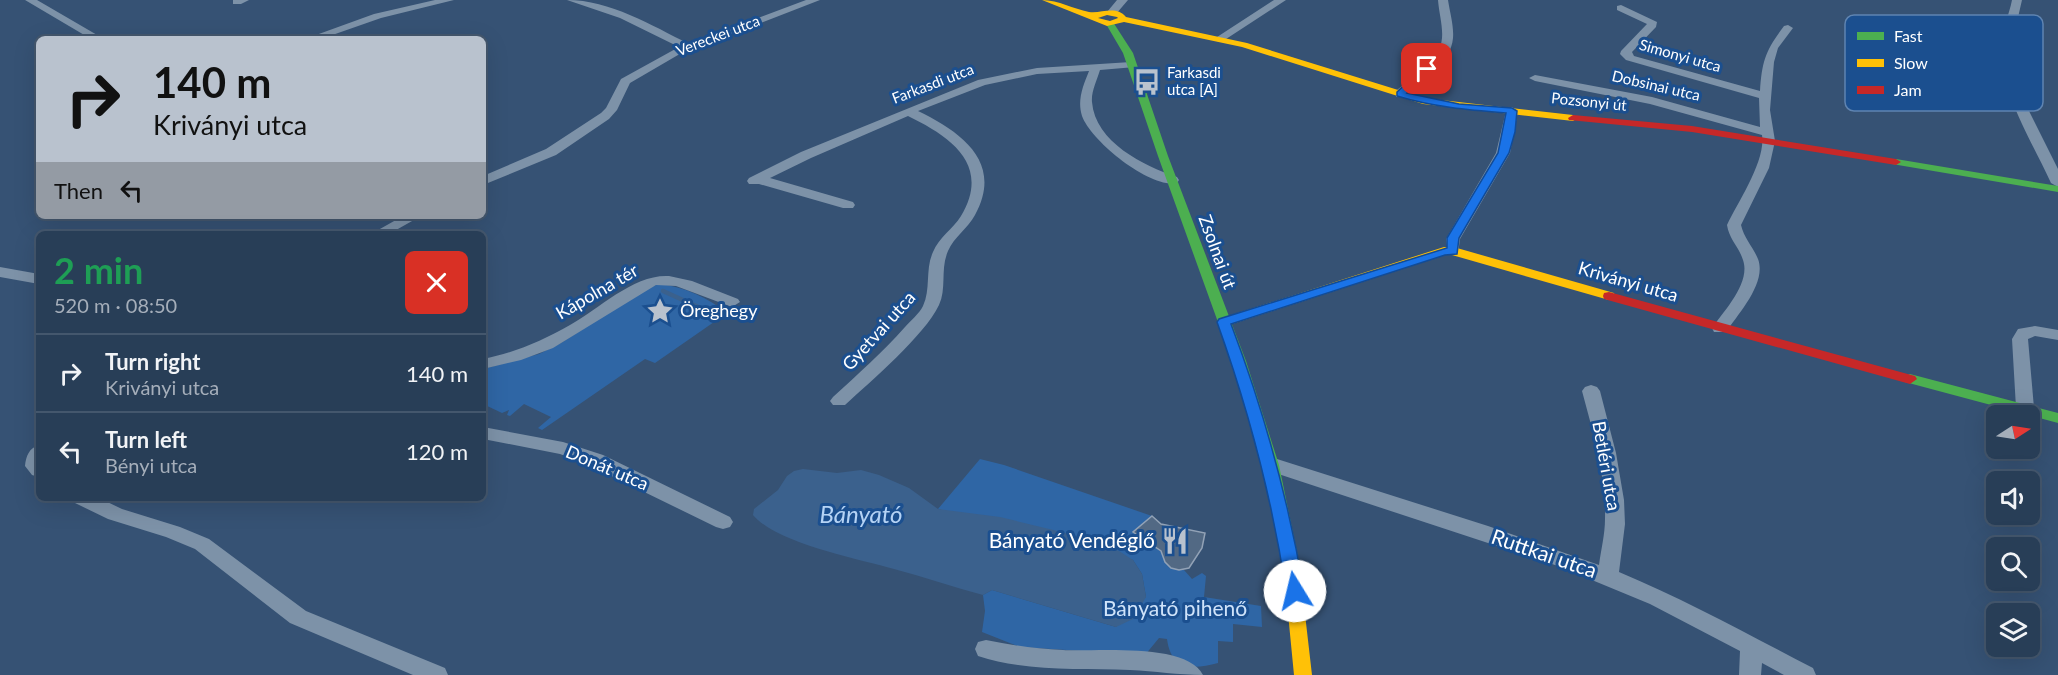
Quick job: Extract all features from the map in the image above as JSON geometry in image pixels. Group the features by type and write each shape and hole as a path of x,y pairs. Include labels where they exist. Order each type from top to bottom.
{"street":[{"path":"30,0 94,36"},
{"path":"319,36 388,13 449,0"},
{"path":"572,0 624,16 687,46"},
{"name":"Vereckei utca","path":"487,176 524,165 560,147 611,110 620,87 625,81 687,46 815,0"},
{"path":"1046,0 1093,16 1115,18 1123,0"},
{"path":"1219,39 1281,0"},
{"path":"1400,94 1427,69 1444,49 1447,35 1443,0"},
{"path":"2015,15 2017,0"},
{"name":"Simonyi utca","path":"1621,9 1652,22 1652,25 1627,51 1626,54 1630,58 1766,96"},
{"name":"Pozsonyi út","path":"1115,18 1219,39 1423,101 1459,107 1768,137 2058,189"},
{"name":"Zsolnai út","path":"1115,18 1243,374 1270,464 1285,528 1295,591 1303,675"},
{"path":"1720,328 1753,273 1751,261 1738,238 1734,225 1762,168 1768,137 1764,110 1770,54 1788,28"},
{"name":"Farkasdi utca","path":"848,205 756,180 806,154 965,88 1000,77 1037,71 1131,65"},
{"path":"1096,66 1087,92 1086,103 1092,123 1126,158 1142,169 1172,180"},
{"name":"Dobsinai utca","path":"1535,78 1652,101 1768,137"},
{"name":"Gyetvai utca","path":"839,401 879,366 925,315 934,296 940,252 967,216 977,190 977,168 962,143 944,129 908,111"},
{"path":"1453,251 1453,238 1503,153 1512,111"},
{"path":"2025,111 2040,149 2058,183"},
{"path":"384,231 408,219"},
{"name":"Kriványi utca","path":"1224,322 1444,251 1453,251 1720,328 2014,405"},
{"path":"0,272 36,278"},
{"name":"Kápolna tér","path":"486,363 518,356 540,346 585,323 649,283 673,281 732,302"},
{"path":"2025,405 2020,339 2025,333 2035,331 2058,335"},
{"name":"Betléri utca","path":"1591,391 1601,426 1613,492 1615,518 1608,577"},
{"name":"Kriványi utca","path":"2040,413 2058,418"},
{"name":"Donát utca","path":"486,435 562,448 596,460 723,522"},
{"name":"Ruttkai utca","path":"1270,464 1554,556 1608,577 1805,675"},
{"path":"88,501 115,514 173,532 202,544 298,617 436,675"},
{"path":"1750,675 1752,647"},
{"path":"986,649 1019,656 1129,660 1162,664 1184,669 1192,675"}],"green space":[{"path":"660,284 696,294 727,313 655,363 645,359 542,430 538,428 551,417 524,404 510,416 507,415 509,410 502,413 486,405 486,368 539,354 561,343 649,287"},
{"name":"Bányató pihenő","path":"980,459 1004,465 1152,516 1133,532 1165,554 1165,562 1171,568 1184,570 1192,579 1202,573 1206,576 1204,597 1261,606 1262,627 1233,624 1233,642 1218,641 1218,663 1200,667 1191,667 1178,662 1169,649 1167,639 1159,638 1145,655 1020,647 982,632 985,611 983,595 992,590 1116,627 1146,597 1142,574 1133,560 938,509"}],"water":[{"name":"Bányató","path":"803,469 837,473 861,470 909,488 938,509 1000,517 1070,534 1119,551 1133,560 1142,574 1146,597 1133,619 1116,627 992,590 983,595 798,542 764,525 753,515 754,509 778,490 787,476"}],"building":[{"name":"Bányató Vendéglő","path":"1152,516 1161,524 1205,533 1202,548 1189,568 1179,570 1171,568 1165,562 1161,551 1133,532"}],"waterway":[{"path":"663,291 705,310"}],"traffic: fast":[{"path":"1110,24 1128,53 1163,156 1239,361 1271,465 1291,562"},
{"path":"1896,162 2058,189"},
{"path":"1910,379 2058,418"}],"traffic: slow":[{"path":"1046,0 1093,16"},
{"path":"1107,12 1120,15 1123,19 1110,24 1093,19 1095,14 1107,12"},
{"path":"1123,19 1244,45 1423,101 1573,118"},
{"path":"1224,322 1444,251 1453,251 1609,296"},
{"path":"1291,562 1303,675"}],"traffic: jam":[{"path":"1573,118 1692,129 1896,162"},
{"path":"1609,296 1910,379"}],"place":[{"name":"Farkasdi utca [A]","path":"1147,82"},
{"name":"Öreghegy","path":"660,311"},
{"name":"Bányató Vendéglő","path":"1175,541"}],"route":[{"path":"1295,591 1285,528 1270,464 1243,374 1224,322 1444,251 1453,251 1451,244 1453,238 1503,153 1507,143 1512,111 1459,107 1423,101 1400,94 1427,69"}]}
